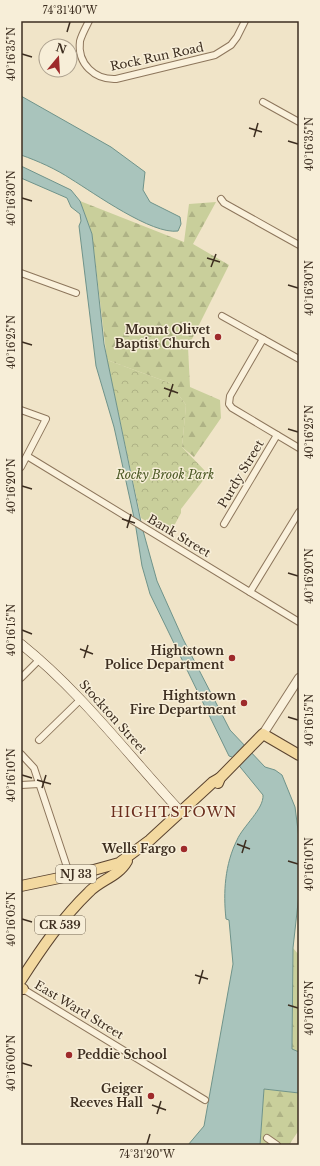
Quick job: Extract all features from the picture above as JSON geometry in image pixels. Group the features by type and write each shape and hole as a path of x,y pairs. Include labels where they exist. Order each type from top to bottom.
{"main road":[{"name":"Stockton Street","path":"21,644 40,659 81,699 181,812"},
{"path":"263,734 299,755"},
{"name":"NJ 33","path":"21,886 112,866 130,856 232,767 263,734"},
{"path":"250,749 274,740"},
{"name":"CR 539","path":"22,986 68,915 91,890 124,866 130,856"}],"street":[{"name":"Rock Run Road","path":"89,21 80,40 82,59 90,71 96,75 102,78 116,79 215,56 231,45 245,21"},
{"path":"263,102 299,122"},
{"path":"221,199 224,203 299,245"},
{"path":"21,273 76,293"},
{"path":"222,316 299,359"},
{"path":"263,339 230,396 229,404 232,408 299,448"},
{"path":"21,410 46,419 21,467"},
{"name":"Purdy Street","path":"224,524 277,435"},
{"name":"Bank Street","path":"27,456 299,622"},
{"path":"250,592 299,512"},
{"path":"21,678 40,659"},
{"path":"263,734 299,678"},
{"path":"39,740 81,699"},
{"path":"21,754 34,768 70,876"},
{"path":"21,785 39,784"},
{"name":"East Ward Street","path":"22,986 205,1100"},
{"path":"267,1138 277,1145"}],"green space":[{"path":"80,201 184,242 189,204 216,202 193,244 229,265 188,347 190,387 220,400 221,418 194,457 182,447 186,405 170,383 107,360 92,234"},
{"name":"Rocky Brook Park","path":"107,360 170,383 186,405 182,447 208,474 181,509 181,513 169,535 141,518"},
{"path":"293,948 299,955 299,1052 292,1050"},
{"path":"264,1089 299,1093 299,1130 289,1145 260,1145"}],"water":[{"path":"21,96 111,147 145,172 143,190 150,202 180,217 181,224 178,231 154,227 139,220 108,203 59,172 21,155"},
{"path":"21,166 71,190 80,201 92,234 104,344 142,527 157,581 183,639 230,730 265,767 275,770 282,775 295,807 299,838 299,894 293,948 292,1049 299,1052 299,1093 264,1089 260,1145 188,1145 204,1126 233,964 229,920 226,919 225,909 227,868 237,840 257,812 263,795 232,757 229,756 150,594 142,566 135,522 114,427 96,366 79,226 81,221 80,214 71,207 67,198 21,178"}],"place":[{"name":"Mount Olivet Baptist Church","path":"218,337"},
{"name":"Hightstown Police Department","path":"232,658"},
{"name":"Hightstown Fire Department","path":"244,703"},
{"name":"Wells Fargo","path":"184,849"},
{"name":"Peddie School","path":"69,1055"},
{"name":"Geiger Reeves Hall","path":"151,1096"}],"district":[{"name":"HIGHTSTOWN","path":"174,812"}]}
